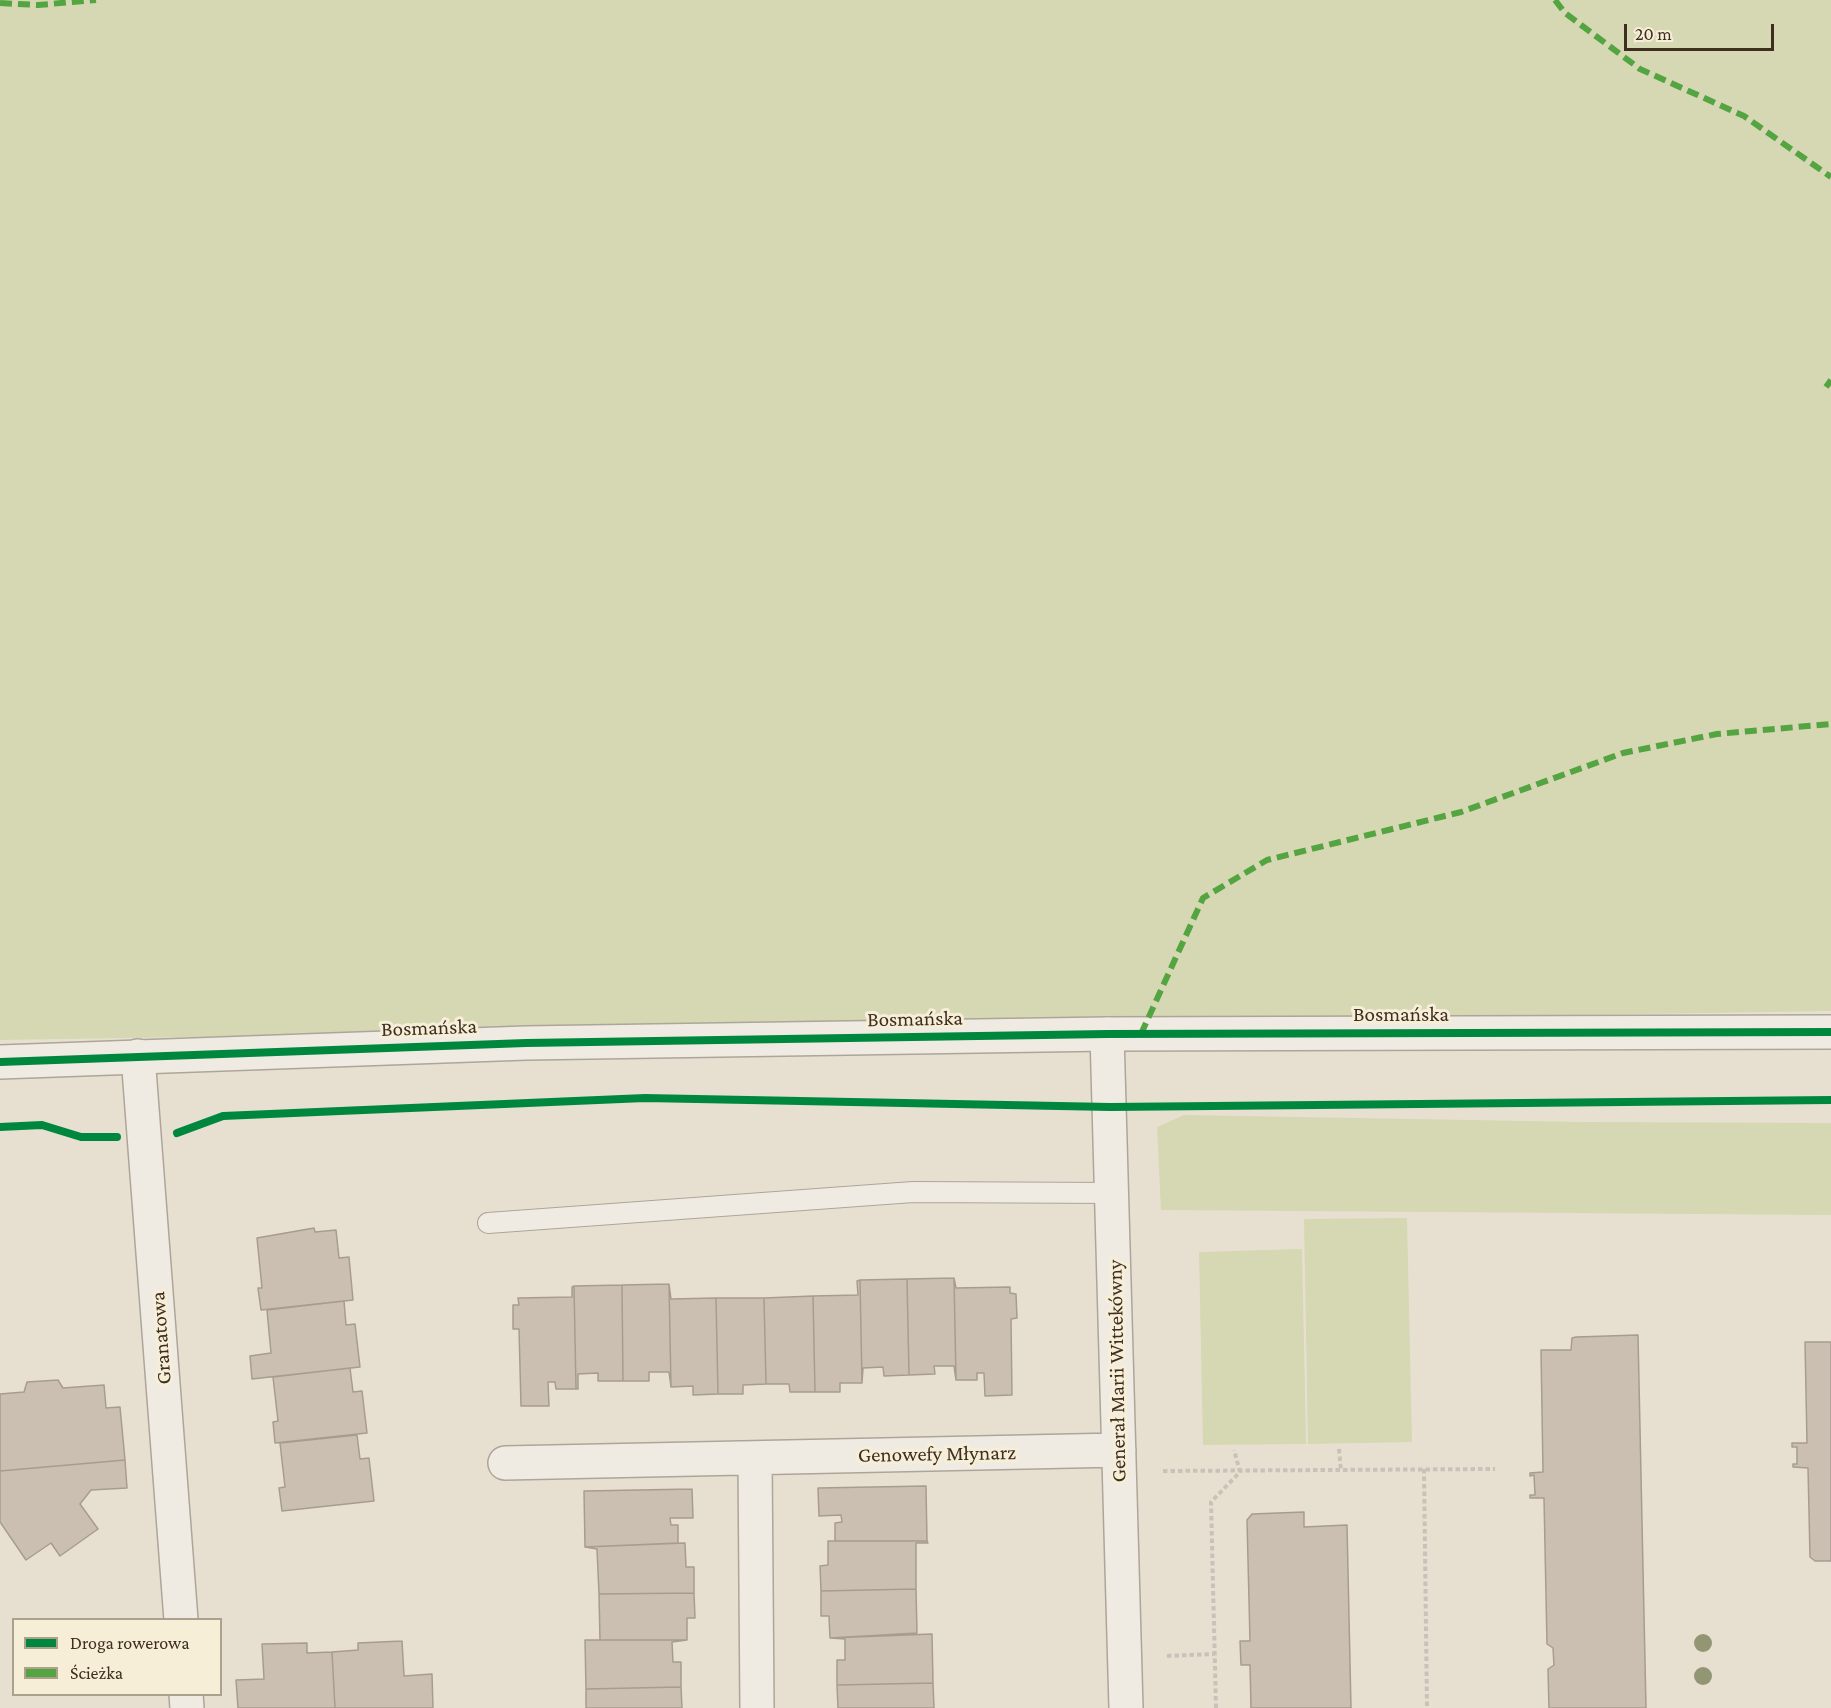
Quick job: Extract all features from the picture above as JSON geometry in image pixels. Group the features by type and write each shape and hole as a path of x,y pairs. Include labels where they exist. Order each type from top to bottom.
{"street":[{"name":"Bosmańska","path":"0,1062 538,1043 1107,1034 1831,1032"},
{"name":"Generał Marii Wittekówny","path":"1107,1034 1126,1708"},
{"name":"Granatowa","path":"138,1056 182,1618"},
{"name":"Genowefy Młynarz","path":"505,1463 1119,1450"},
{"path":"755,1458 757,1708"}],"lane":[{"path":"488,1223 913,1192 1113,1193"}],"path":[{"path":"1340,1449 1341,1471"},
{"path":"1234,1450 1240,1472"},
{"path":"1424,1469 1427,1708"},
{"path":"1160,1472 1495,1469"},
{"path":"1216,1708 1211,1502 1240,1472"},
{"path":"1164,1656 1214,1654"}],"green space":[{"path":"0,0 1831,0 1831,1011 0,1040"},
{"path":"1184,1115 1583,1122 1831,1123 1831,1215 1161,1210 1157,1127"},
{"path":"1407,1218 1412,1442 1308,1444 1304,1219"},
{"path":"1302,1249 1306,1444 1203,1445 1199,1252"}],"building":[{"path":"314,1228 315,1232 336,1230 339,1258 349,1257 353,1300 261,1310 258,1288 262,1288 257,1238"},
{"path":"954,1278 956,1288 1010,1287 1010,1293 1016,1294 1017,1318 1011,1319 1012,1395 985,1396 984,1373 977,1373 977,1380 956,1380"},
{"path":"954,1278 956,1380 954,1366 934,1366 935,1374 909,1375 907,1279"},
{"path":"907,1279 909,1375 884,1376 883,1367 863,1368 862,1383 860,1280"},
{"path":"860,1280 862,1383 840,1383 840,1392 815,1392 813,1296 858,1295 857,1281"},
{"path":"669,1284 671,1299 716,1298 718,1394 693,1395 693,1386 671,1387"},
{"path":"669,1284 671,1387 669,1372 649,1372 649,1381 623,1381 622,1285"},
{"path":"622,1285 623,1381 598,1381 598,1373 578,1374 578,1389 576,1389 574,1286"},
{"path":"574,1286 576,1389 556,1389 555,1382 548,1382 549,1406 521,1406 519,1329 513,1329 513,1305 519,1305 518,1298 572,1297"},
{"path":"813,1296 815,1392 790,1392 789,1384 766,1384 764,1298"},
{"path":"716,1298 764,1298 766,1384 743,1385 743,1394 718,1394"},
{"path":"344,1301 346,1325 355,1324 360,1367 252,1379 250,1356 271,1353 267,1310"},
{"path":"1638,1335 1646,1708 1549,1708 1548,1669 1554,1665 1553,1648 1547,1644 1544,1498 1530,1498 1530,1495 1535,1495 1534,1475 1530,1476 1530,1473 1543,1472 1541,1350 1571,1350 1572,1338 1576,1337"},
{"path":"1805,1342 1831,1342 1831,1561 1815,1561 1810,1557 1808,1468 1793,1467 1793,1464 1797,1464 1797,1447 1792,1447 1792,1443 1807,1443"},
{"path":"350,1368 353,1392 362,1391 367,1433 275,1443 273,1422 278,1421 273,1377"},
{"path":"58,1380 63,1388 104,1385 106,1408 120,1407 125,1460 0,1471 0,1394 24,1392 27,1382"},
{"path":"357,1435 360,1459 369,1458 374,1501 282,1511 279,1488 285,1487 280,1443"},
{"path":"125,1460 127,1488 91,1490 80,1504 98,1529 60,1556 51,1543 26,1560 0,1522 0,1471"},
{"path":"926,1486 927,1541 835,1541 835,1523 842,1522 841,1515 819,1516 818,1488"},
{"path":"692,1489 693,1518 670,1518 671,1525 678,1525 678,1543 585,1547 584,1491"},
{"path":"1304,1512 1304,1527 1347,1525 1351,1708 1251,1708 1250,1665 1241,1665 1240,1641 1250,1641 1247,1520 1252,1514"},
{"path":"828,1541 927,1541 928,1543 916,1543 916,1589 821,1591 820,1566 828,1565"},
{"path":"685,1543 686,1567 694,1567 694,1593 599,1594 597,1549 585,1547"},
{"path":"916,1589 917,1633 830,1638 829,1616 821,1616 821,1591"},
{"path":"694,1593 695,1618 687,1618 687,1640 600,1640 599,1594"},
{"path":"932,1634 933,1683 837,1685 837,1660 845,1660 845,1639 830,1638"},
{"path":"585,1640 687,1640 672,1642 673,1662 681,1662 681,1687 586,1689"},
{"path":"402,1641 404,1676 432,1674 433,1708 335,1708 332,1652 358,1650 358,1643"},
{"path":"307,1643 307,1653 332,1652 335,1708 238,1708 236,1680 264,1679 262,1644"},
{"path":"933,1683 934,1708 838,1708 837,1685"},
{"path":"681,1687 682,1708 586,1708 586,1689"}],"marked path":[{"path":"0,3 38,5 96,0"},
{"path":"1555,0 1565,13 1640,69 1744,116 1831,177"},
{"path":"1826,387 1831,380"},
{"path":"1141,1034 1203,898 1267,860 1461,812 1623,753 1717,734 1831,724"}],"cycle path":[{"path":"0,1062 526,1043 1107,1034 1831,1032"},
{"path":"177,1133 223,1116 645,1098 1110,1107 1831,1100"},
{"path":"0,1127 42,1125 81,1137 117,1137"}]}
